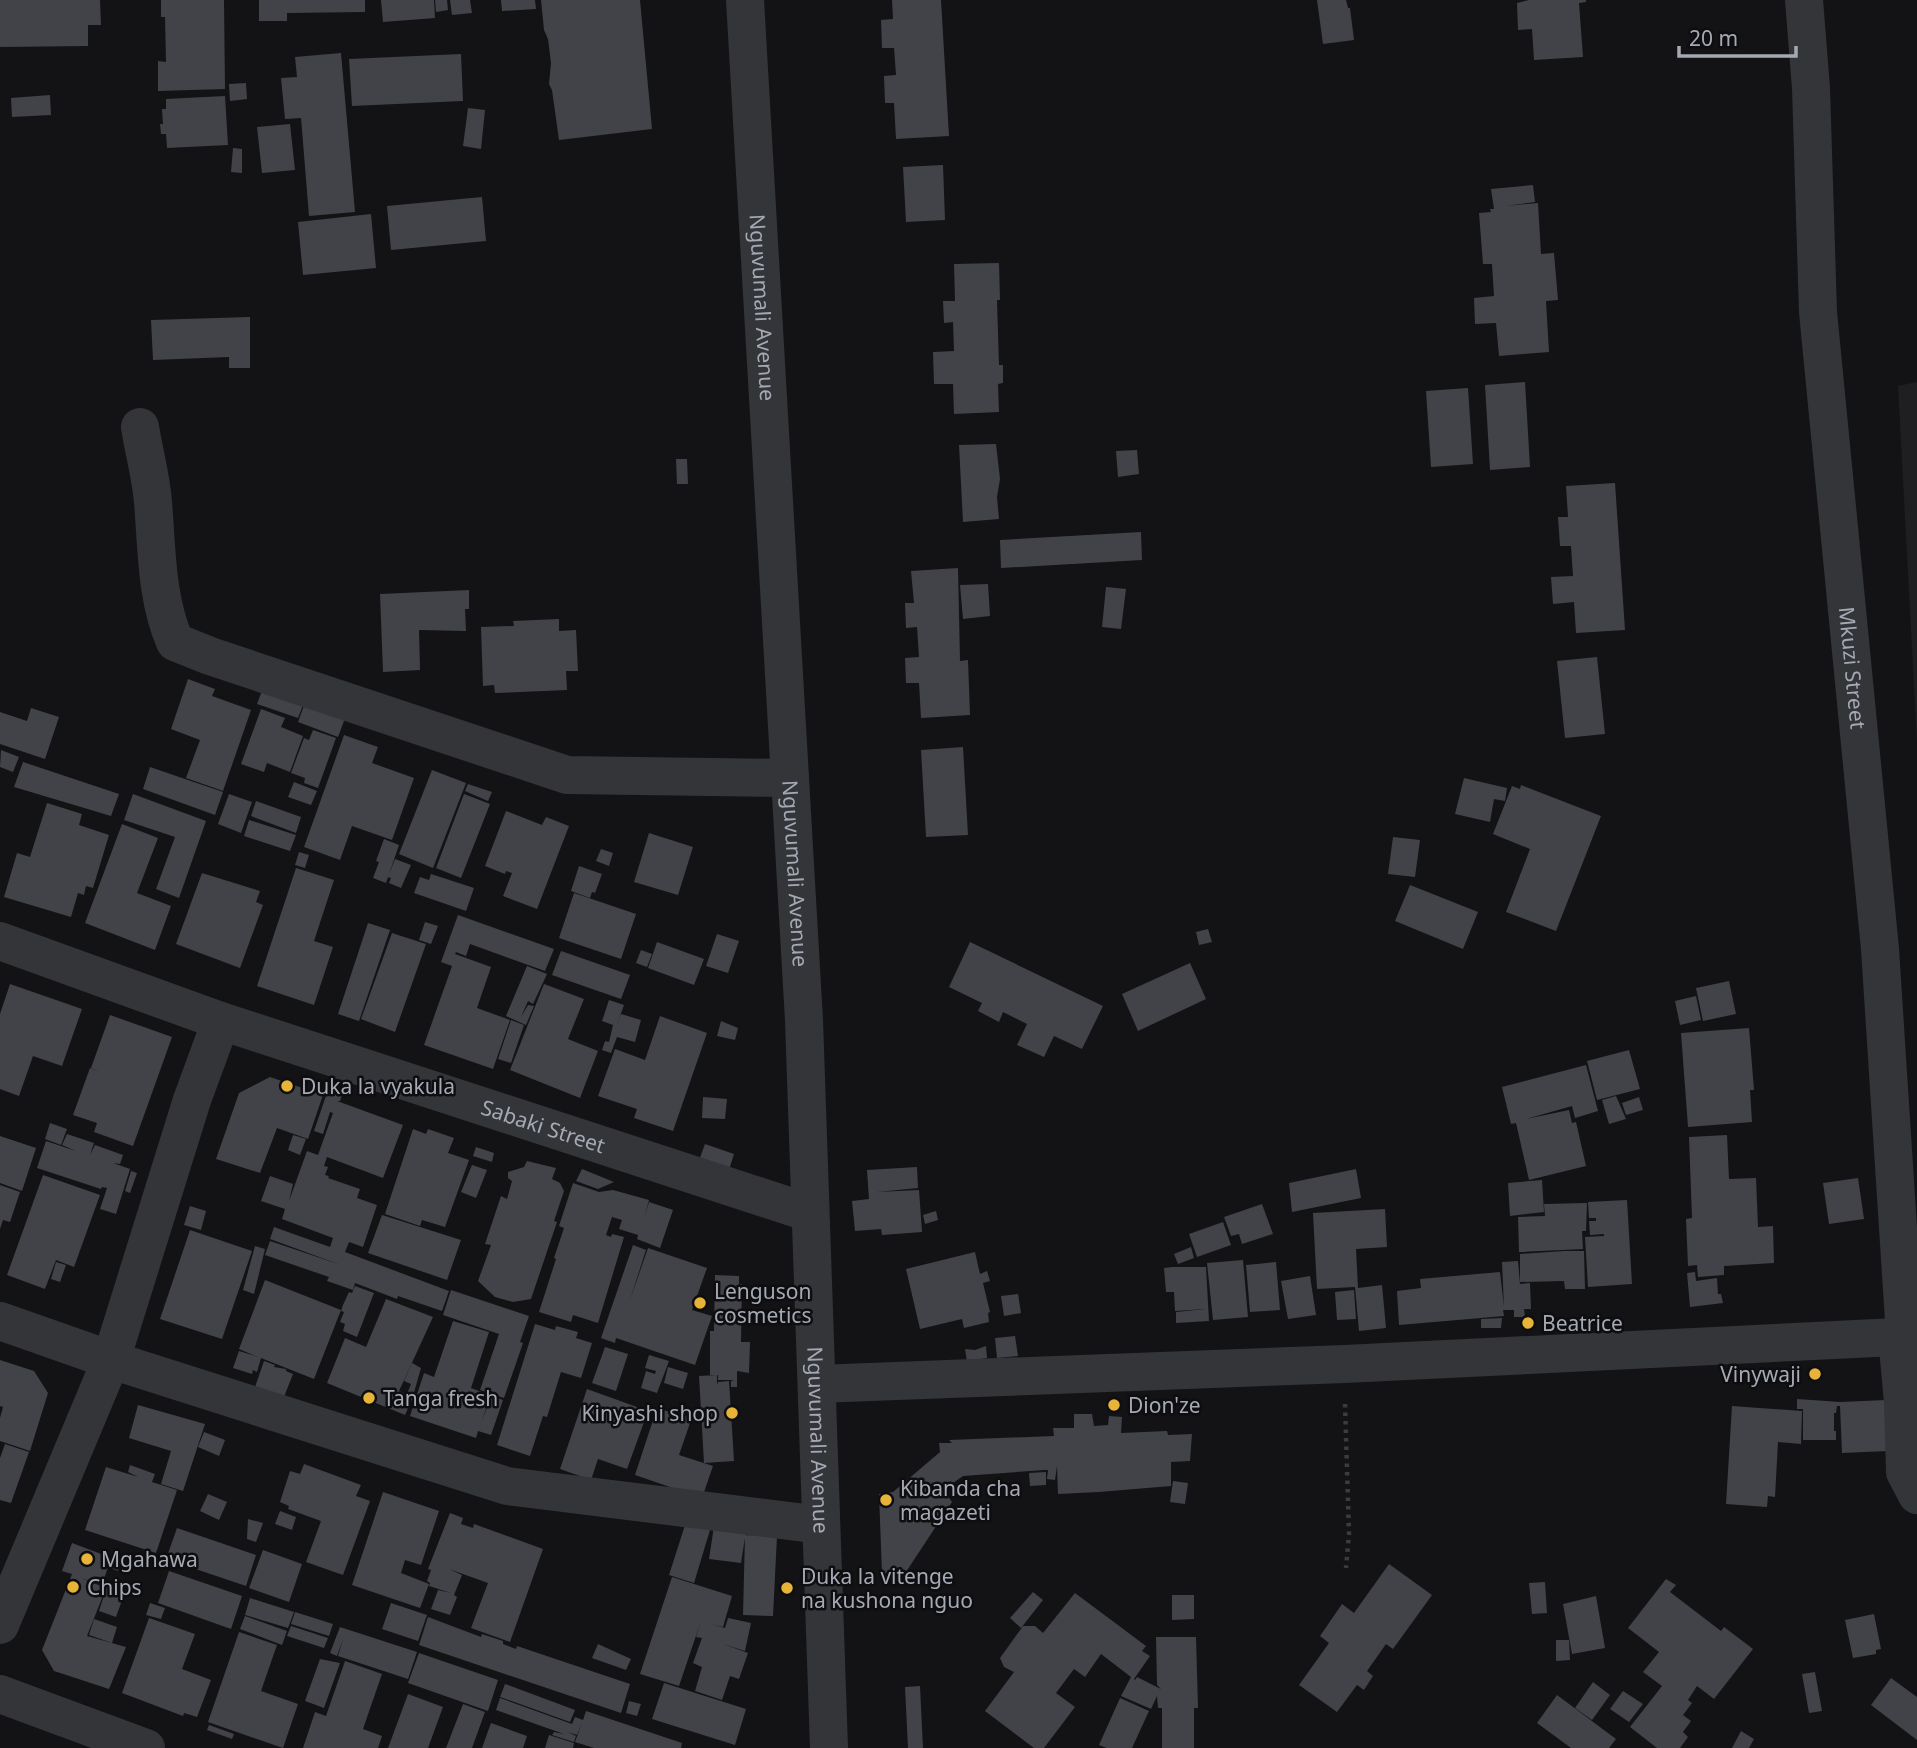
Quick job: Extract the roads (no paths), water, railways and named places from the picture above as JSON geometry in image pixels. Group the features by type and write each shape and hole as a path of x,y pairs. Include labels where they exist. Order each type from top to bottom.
{"street":[{"name":"Nguvumali Avenue","path":"746,0 804,1020 830,1748"},
{"name":"Mkuzi Street","path":"1804,0 1811,88 1818,312 1880,949 1907,1336 1903,1402 1905,1472 1917,1495"},
{"path":"140,427 153,498 162,597 166,620 175,642 209,656 567,775 790,778"},
{"name":"Sabaki Street","path":"0,941 221,1021 810,1213"},
{"path":"0,1625 111,1360 192,1100 221,1021"},
{"path":"0,1321 111,1360 507,1486 821,1525"},
{"path":"817,1384 1345,1364 1907,1336"},
{"path":"0,1694 146,1748"}],"place":[{"name":"Duka la vyakula","path":"287,1086"},
{"name":"Lenguson cosmetics","path":"700,1303"},
{"name":"Beatrice","path":"1528,1323"},
{"name":"Vinywaji","path":"1815,1374"},
{"name":"Tanga fresh","path":"369,1398"},
{"name":"Dion'ze","path":"1114,1405"},
{"name":"Kinyashi shop","path":"732,1413"},
{"name":"Kibanda cha magazeti","path":"886,1500"},
{"name":"Mgahawa","path":"87,1559"},
{"name":"Chips","path":"73,1587"},
{"name":"Duka la vitenge na kushona nguo","path":"787,1588"}]}
